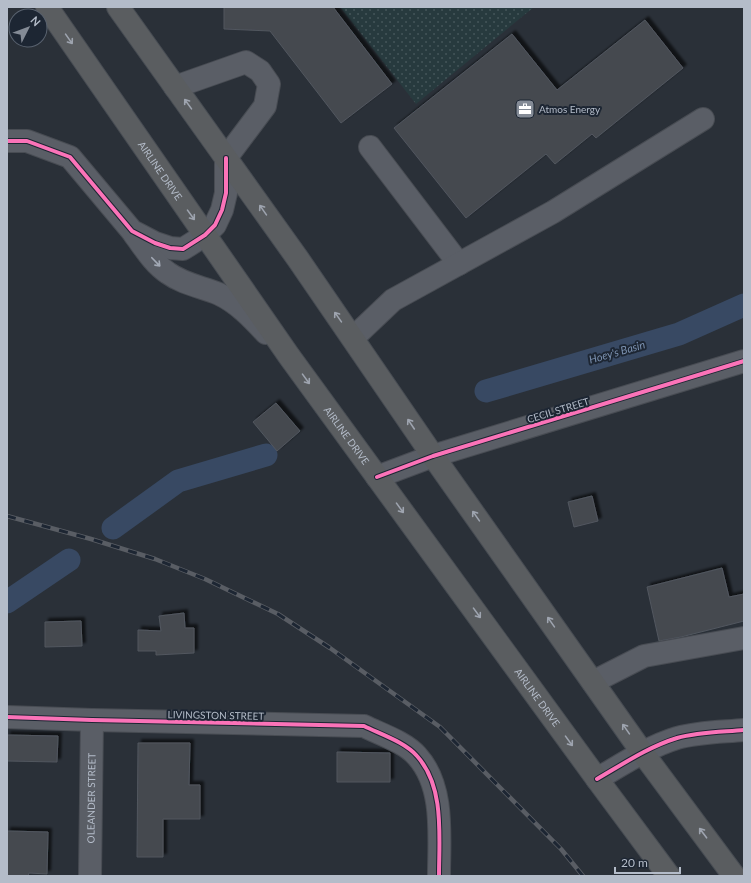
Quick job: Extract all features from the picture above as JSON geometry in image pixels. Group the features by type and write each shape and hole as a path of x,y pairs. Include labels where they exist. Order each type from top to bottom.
{"highway":[{"name":"AIRLINE DRIVE","path":"47,7 290,356 597,780 670,876"},
{"path":"118,7 353,338 433,456 642,752 734,876"}],"street":[{"path":"132,231 155,243 170,248 183,249 205,235 215,225 222,210 226,193 226,158 265,106 269,84 260,71 246,62 175,87"},
{"path":"353,338 393,300 553,212 703,119"},
{"path":"7,141 27,141 70,157 132,231 154,261 168,273 236,304 290,356"},
{"path":"370,147 459,264"},
{"name":"CECIL STREET","path":"377,477 433,456 744,362"},
{"path":"593,682 644,656 744,638"},
{"name":"LIVINGSTON STREET","path":"7,717 364,726 398,742 417,755 430,774 436,792 439,830 439,876"},
{"name":"OLEANDER STREET","path":"90,876 92,720"},
{"path":"597,780 642,752 672,740 684,737 744,730"}],"green space":[{"path":"340,7 534,7 416,104"}],"building":[{"path":"224,7 333,7 392,84 341,123 270,31 224,29"},
{"name":"Atmos Energy","path":"645,20 683,68 596,138 592,134 555,164 546,154 466,218 394,128 512,34 557,90"},
{"path":"276,403 300,431 277,451 253,422"},
{"path":"592,496 598,521 574,527 568,502"},
{"path":"722,568 729,597 744,594 744,621 659,641 647,587"},
{"path":"184,613 185,628 194,628 194,653 156,655 156,651 138,651 138,630 161,631 159,616"},
{"path":"81,621 82,646 45,647 45,622"},
{"path":"7,735 58,736 57,762 7,761"},
{"path":"138,743 190,743 189,785 200,785 200,819 163,819 163,857 137,857"},
{"path":"337,752 390,753 390,782 337,782"},
{"path":"7,831 48,832 47,874 29,873 28,876 7,876"}],"waterway":[{"name":"Hoey's Basin","path":"486,391 679,334 744,305"},
{"path":"113,528 178,481 266,455"},
{"path":"7,602 69,560"}],"railway":[{"path":"7,516 91,539 155,559 205,579 278,614 330,648 440,727 561,849 583,876"}],"cycle path":[{"path":"7,141 27,141 70,157 132,231 155,243 170,248 183,249 205,235 215,225 222,210 226,193 226,158"},
{"path":"377,477 433,456 744,361"},
{"path":"7,717 364,726 392,739 412,751 426,768 432,782 438,813 439,876"},
{"path":"597,779 646,751 677,738 702,733 744,730"}],"place":[{"name":"Atmos Energy","path":"525,109"}]}
